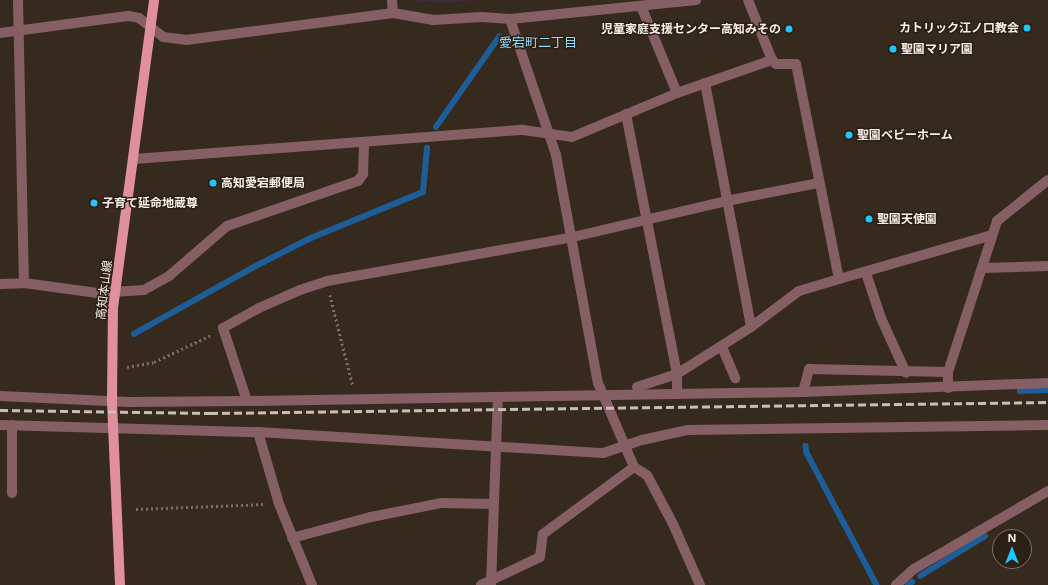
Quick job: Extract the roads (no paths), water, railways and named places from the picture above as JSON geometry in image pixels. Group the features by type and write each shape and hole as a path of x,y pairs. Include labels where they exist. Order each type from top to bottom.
{"main road":[{"name":"高知本山線","path":"120,585 112,401 115,293 154,0"}],"street":[{"path":"18,0 21,31 24,283"},
{"path":"392,0 393,13"},
{"path":"0,33 128,16 139,18 164,37 186,40 393,13 433,20 482,17 510,19 696,0"},
{"path":"748,0 772,60 776,64 796,64 839,279"},
{"path":"640,6 677,93"},
{"path":"510,19 550,134 573,237 598,383 605,395 634,467 647,475 673,524 700,585"},
{"path":"134,159 523,130 572,137 677,93 772,60"},
{"path":"705,83 726,201 751,327"},
{"path":"626,114 645,220 677,374 678,394"},
{"path":"0,284 24,283 97,293 144,290 169,276 227,226 358,181 363,174 364,143"},
{"path":"948,388 948,372 997,221 1006,211 1048,180"},
{"path":"247,401 224,328 259,308 327,281 573,237 726,201 820,183"},
{"path":"637,387 677,374 722,347 799,291 839,279 866,273 992,235"},
{"path":"983,268 1048,266"},
{"path":"866,273 884,324 906,373"},
{"path":"722,347 735,378"},
{"path":"803,392 809,369 906,373 948,372"},
{"path":"0,396 112,401 247,401 803,392 948,388 1048,383"},
{"path":"491,582 498,397"},
{"path":"0,425 258,432 602,452 625,444 687,430 1048,424"},
{"path":"12,425 12,493"},
{"path":"258,432 279,504 312,585"},
{"path":"481,585 491,582 540,557 543,534 634,467"},
{"path":"896,585 914,569 1048,491"},
{"path":"292,538 371,517 441,503 493,504"}],"waterway":[{"path":"436,127 499,37"},
{"path":"134,334 252,268 311,238 423,192 427,148"},
{"path":"1020,391 1048,390"},
{"path":"806,446 807,453 877,585"},
{"path":"920,576 985,536"},
{"path":"908,585 912,582"}],"railway":[{"path":"0,410 210,413 1048,402"}],"place":[{"name":"カトリック江ノ口教会","path":"1027,28"},
{"name":"児童家庭支援センター高知みその","path":"789,29"},
{"name":"聖園マリア園","path":"893,49"},
{"name":"聖園ベビーホーム","path":"849,135"},
{"name":"高知愛宕郵便局","path":"213,183"},
{"name":"子育て延命地蔵尊","path":"94,203"},
{"name":"聖園天使園","path":"869,219"}],"district":[{"name":"愛宕町二丁目","path":"538,42"}]}
